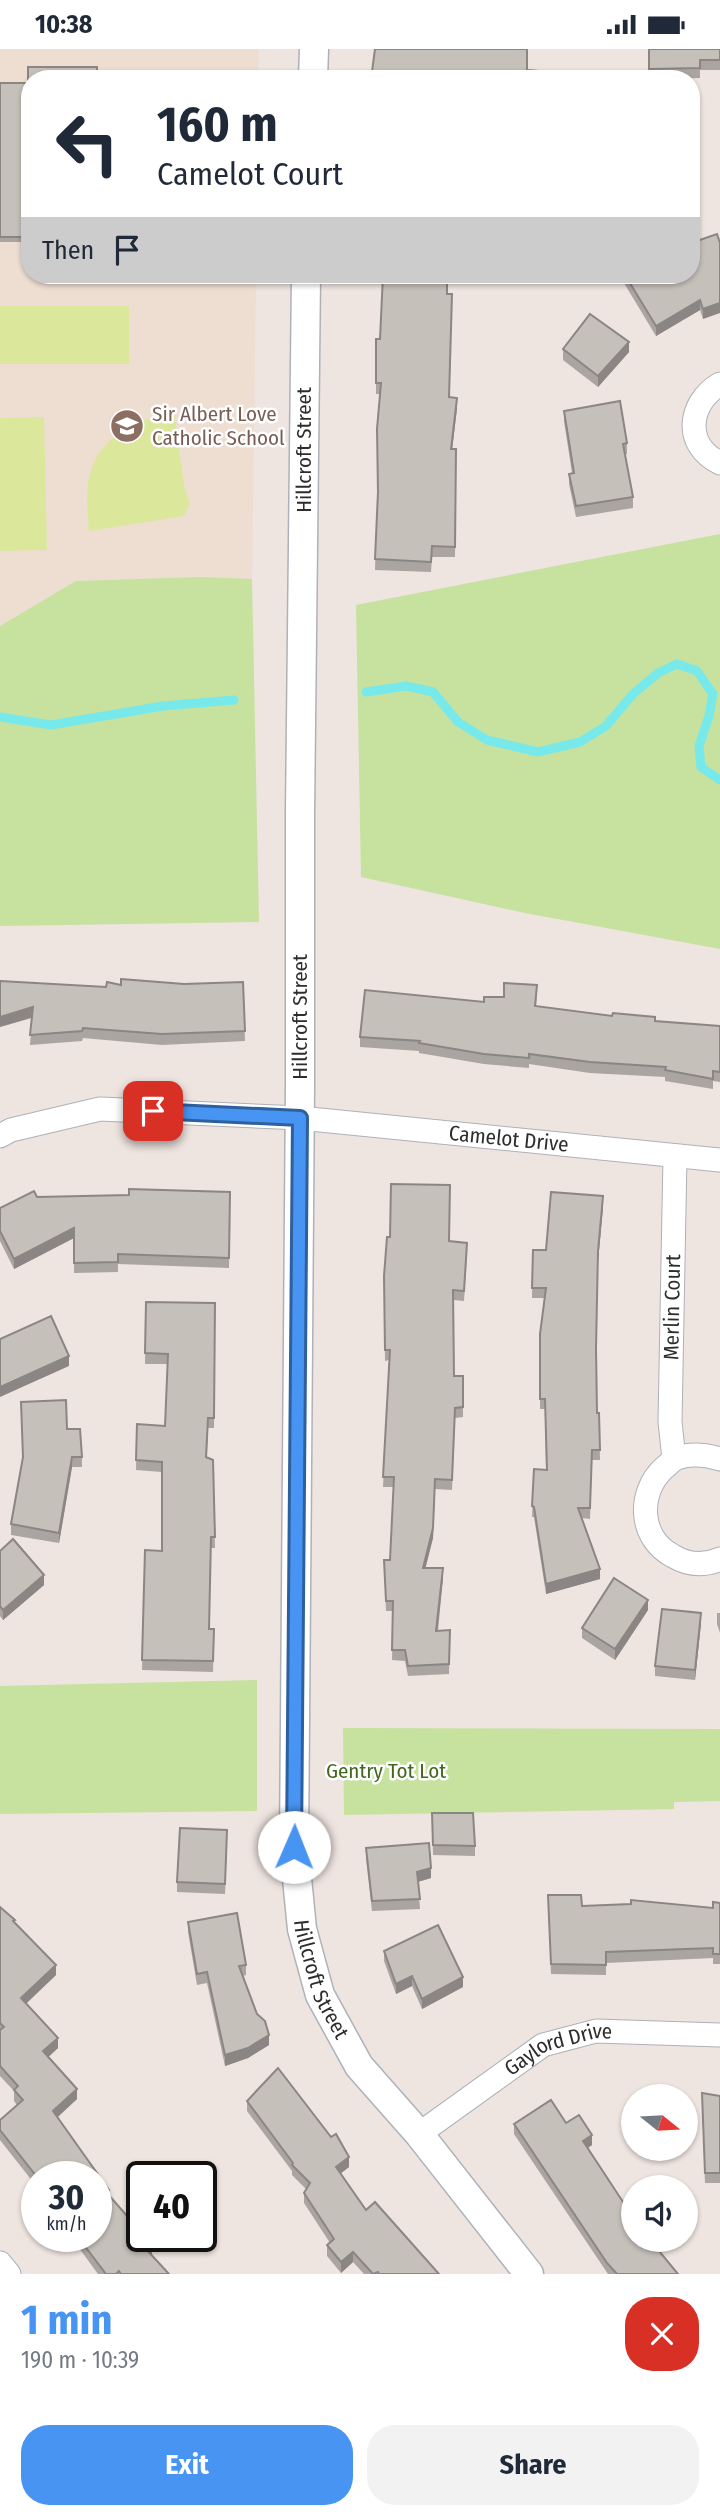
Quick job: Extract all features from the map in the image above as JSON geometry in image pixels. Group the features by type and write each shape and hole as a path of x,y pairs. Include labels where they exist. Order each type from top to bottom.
{"street":[{"path":"313,70 314,49"},
{"name":"Hillcroft Street","path":"306,284 294,1847 302,1929 320,1995 359,2066 419,2134 529,2274"},
{"path":"720,384 700,401 694,430 706,453 720,463"},
{"name":"Camelot Drive","path":"0,1136 11,1130 100,1109 300,1118 720,1160"},
{"name":"Merlin Court","path":"674,1459 670,1422 675,1156"},
{"path":"720,1459 707,1455 674,1459 654,1481 645,1505 646,1523 653,1539 666,1552 681,1561 699,1564 720,1559"},
{"name":"Gaylord Drive","path":"419,2134 543,2045 596,2031 720,2035"},
{"path":"0,2263 9,2274"}],"shaded area":[{"name":"Sir Albert Love Catholic School","path":"0,49 259,49 258,70 21,70 21,284 256,284 252,579 200,577 77,581 0,626"}],"green space":[{"path":"0,306 129,306 129,364 0,364"},
{"path":"174,413 185,490 190,503 184,516 89,531 88,485 95,459 103,448 128,428 151,418"},
{"path":"44,417 47,550 0,551 0,418"},
{"path":"720,534 720,949 525,913 361,877 356,605"},
{"path":"200,577 252,579 259,922 0,926 0,626 76,581"},
{"path":"257,1680 257,1811 0,1814 0,1686"},
{"name":"Gentry Tot Lot","path":"343,1728 720,1729 720,1801 674,1802 674,1809 344,1815"}],"building":[{"path":"375,49 527,49 527,70 372,70"},
{"path":"649,49 720,49 720,60 700,60 700,68 649,69"},
{"path":"28,67 97,67 97,70 28,70"},
{"path":"0,83 21,83 21,237 0,237"},
{"path":"717,234 720,243 720,303 703,309 700,300 656,326 630,284 700,284 700,240"},
{"path":"383,284 447,284 447,294 452,294 449,397 457,398 451,449 456,449 455,547 432,546 431,562 375,559 377,429 381,383 376,383 376,339 380,339"},
{"path":"590,314 629,342 598,376 563,349"},
{"path":"620,401 627,443 623,444 633,497 576,506 569,474 574,473 564,411"},
{"path":"121,979 184,984 243,982 245,1031 162,1034 83,1028 82,1031 30,1035 33,1007 0,1017 0,981 106,987 107,982 121,985"},
{"path":"504,983 537,985 535,1006 720,1026 720,1072 713,1071 713,1079 665,1070 666,1067 590,1062 529,1054 529,1058 484,1054 419,1043 420,1041 360,1037 365,990 484,1002 484,997 504,997"},
{"path":"391,1184 450,1185 449,1241 467,1243 464,1291 453,1290 454,1376 463,1376 463,1407 455,1408 452,1480 435,1479 433,1528 423,1568 443,1568 436,1631 450,1630 449,1664 408,1666 405,1650 392,1650 393,1601 386,1601 384,1560 390,1560 394,1477 383,1477 390,1350 385,1350 384,1276 387,1237 390,1237"},
{"path":"129,1189 230,1192 229,1258 118,1254 118,1262 74,1263 74,1228 14,1259 0,1231 0,1208 34,1191 37,1197 129,1195"},
{"path":"551,1192 603,1196 598,1251 596,1348 600,1450 592,1450 590,1508 578,1508 600,1569 546,1584 532,1506 534,1469 547,1470 545,1399 540,1399 540,1334 546,1288 532,1288 533,1250 546,1250"},
{"path":"146,1302 215,1303 214,1418 208,1418 206,1457 213,1460 215,1537 211,1537 209,1629 214,1629 213,1661 142,1660 145,1550 162,1551 162,1462 136,1460 137,1424 165,1426 168,1354 145,1353"},
{"path":"51,1316 69,1356 0,1387 0,1339"},
{"path":"66,1400 67,1429 80,1429 82,1457 72,1457 59,1533 11,1524 23,1457 21,1402"},
{"path":"13,1539 44,1575 3,1610 0,1606 0,1551"},
{"path":"614,1578 648,1600 615,1649 582,1628"},
{"path":"662,1609 701,1613 695,1670 655,1666"},
{"path":"432,1813 473,1813 475,1846 433,1845"},
{"path":"180,1828 227,1830 225,1884 177,1882"},
{"path":"429,1843 431,1868 417,1872 420,1899 372,1901 366,1848"},
{"path":"548,1895 581,1895 582,1906 631,1904 631,1900 713,1908 713,1902 720,1903 720,1954 713,1954 713,1948 606,1952 606,1965 551,1964"},
{"path":"0,1907 56,1965 21,1998 58,2038 43,2051 77,2089 53,2111 88,2161 24,2161 0,2130 0,2120 23,2100 14,2090 18,2086 0,2066 0,2030 4,2027 0,2023"},
{"path":"237,1913 246,1965 239,1966 257,2014 265,2021 269,2035 248,2048 225,2055 207,1972 197,1974 188,1922"},
{"path":"438,1925 463,1977 422,1999 412,1976 396,1984 384,1951"},
{"path":"278,2068 331,2137 336,2134 349,2157 336,2167 366,2210 375,2202 439,2274 373,2274 353,2252 341,2262 327,2245 334,2239 304,2193 310,2183 292,2165 247,2101"},
{"path":"702,2093 720,2096 720,2173 705,2173"},
{"path":"551,2100 566,2123 579,2115 592,2135 583,2141 621,2199 621,2252 660,2252 678,2274 617,2274 514,2124"},
{"path":"112,2199 126,2215 126,2252 149,2252 169,2274 121,2274 119,2271 116,2274 106,2274 89,2252 112,2252"}],"waterway":[{"path":"366,692 406,686 433,692 458,722 487,740 538,752 580,742 606,726 633,694 658,673 677,664 697,671 713,694 699,746 701,767 720,780"},
{"path":"0,717 51,725 163,706 234,700"}],"place":[{"name":"Sir Albert Love Catholic School","path":"127,426"}],"route":[{"path":"153,1111 300,1118 294,1847"}]}
